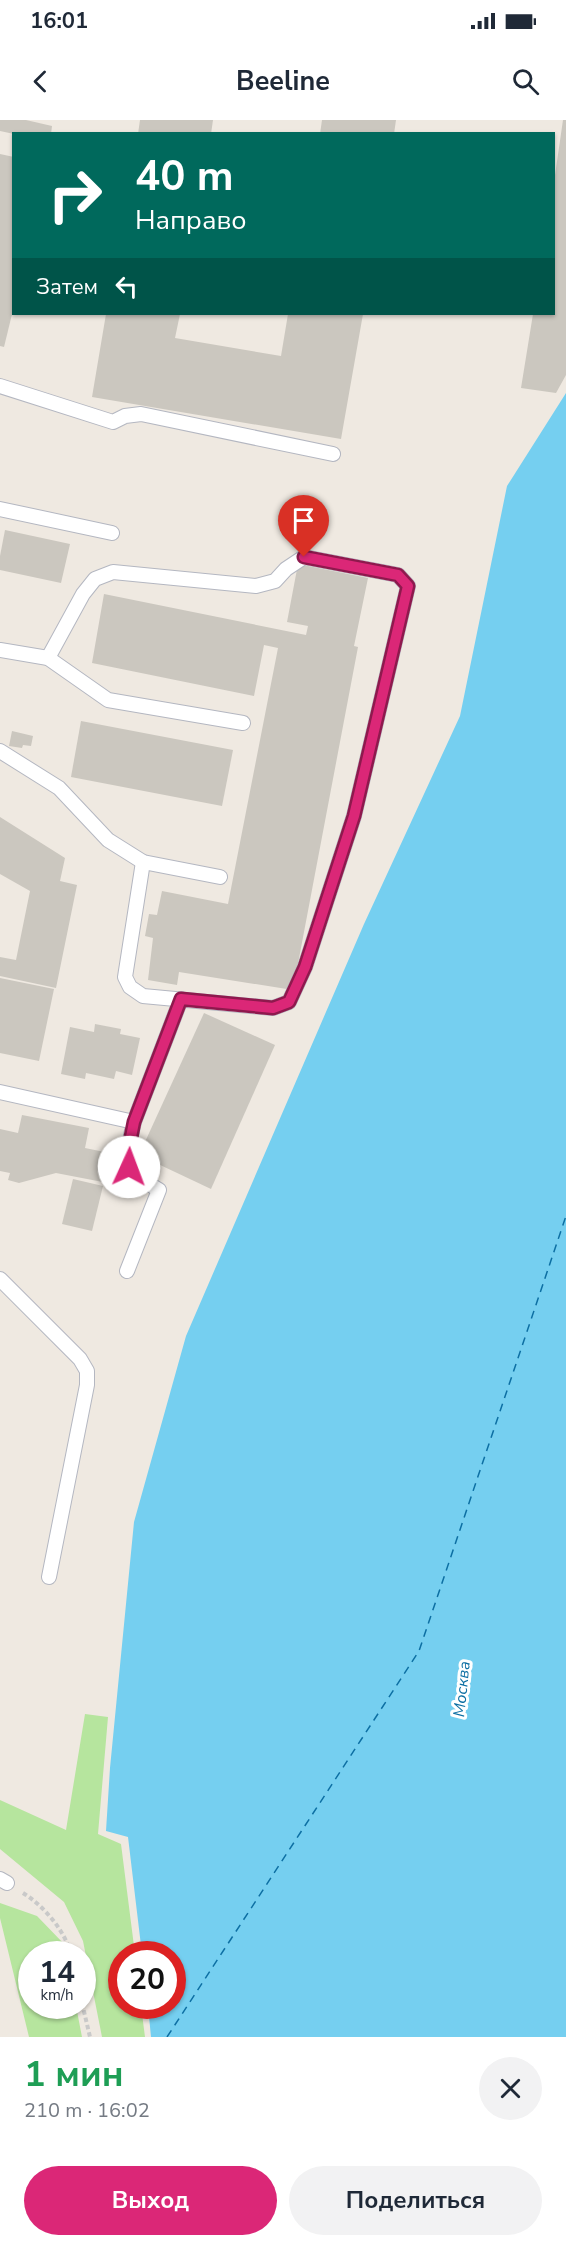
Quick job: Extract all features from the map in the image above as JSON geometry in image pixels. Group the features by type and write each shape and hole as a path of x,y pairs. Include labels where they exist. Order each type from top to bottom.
{"lane":[{"path":"0,386 113,422 125,416 141,414 333,454"},
{"path":"0,508 112,533"},
{"path":"48,658 83,594 95,579 113,572 256,585 275,581 286,569 304,557 398,575 408,586 354,816 305,967 289,1002 273,1008 143,996 130,987 125,977 142,862"},
{"path":"0,650 48,658 108,700 243,723"},
{"path":"0,751 59,788 108,840 142,862 220,877"},
{"path":"128,1271 159,1190 138,1178 129,1167 128,1152 134,1122 181,999"},
{"path":"0,1092 134,1122"},
{"path":"0,1279 80,1359 87,1371 84,1407 49,1577"}],"path":[{"path":"4,1881 39,1903 66,1941"},
{"path":"86,2019 90,2037"}],"green space":[{"path":"85,1714 108,1717 98,1834 121,1844 133,1941 108,1941 108,2019 143,2019 145,2037 102,2037 96,2007 96,1941 83,1941 64,1902 0,1849 0,1800 66,1830"},
{"path":"0,1903 37,1916 61,1941 18,1941 18,1992 0,1918"},
{"path":"25,2019 79,2019 82,2037 29,2037"}],"water":[{"name":"Москва","path":"566,393 566,2037 151,2037 149,2019 186,2019 186,1941 140,1941 128,1837 106,1831 134,1522 186,1336 364,924 460,716 507,486"}],"building":[{"path":"0,120 26,120 52,126 51,132 12,134 0,131"},
{"path":"140,120 213,120 211,132 138,132"},
{"path":"322,120 396,120 394,132 320,132"},
{"path":"563,120 566,120 566,375 556,393 521,388 533,315 555,315 555,175"},
{"path":"0,154 12,157 12,314 4,347 0,346"},
{"path":"106,315 180,315 175,338 281,356 288,315 363,315 341,439 92,397"},
{"path":"5,530 70,544 61,583 0,570"},
{"path":"298,564 368,578 354,646 358,647 293,990 179,972 177,985 148,980 153,938 145,936 149,914 157,915 162,891 228,904 278,648 264,645 254,696 92,663 104,594 306,635 308,626 287,622"},
{"path":"81,721 233,750 222,806 71,777"},
{"path":"12,731 33,736 31,746 23,745 22,748 9,746"},
{"path":"0,817 65,858 60,881 77,885 56,988 0,976 0,957 16,960 30,891 0,874"},
{"path":"0,978 54,989 39,1061 0,1053"},
{"path":"204,1013 275,1045 211,1189 139,1155"},
{"path":"95,1024 121,1029 120,1034 140,1038 132,1075 116,1071 114,1079 86,1073 85,1079 61,1074 70,1027 94,1032"},
{"path":"22,1115 89,1128 85,1148 119,1155 113,1184 56,1173 19,1183 8,1180 10,1173 0,1171 0,1129 18,1133"},
{"path":"73,1179 103,1186 92,1231 62,1224"}],"ferry route":[{"path":"167,2037 419,1651 566,1216"}],"route":[{"path":"129,1167 128,1152 134,1122 181,999 273,1008 289,1002 305,967 354,816 408,586 398,575 304,557"}]}
